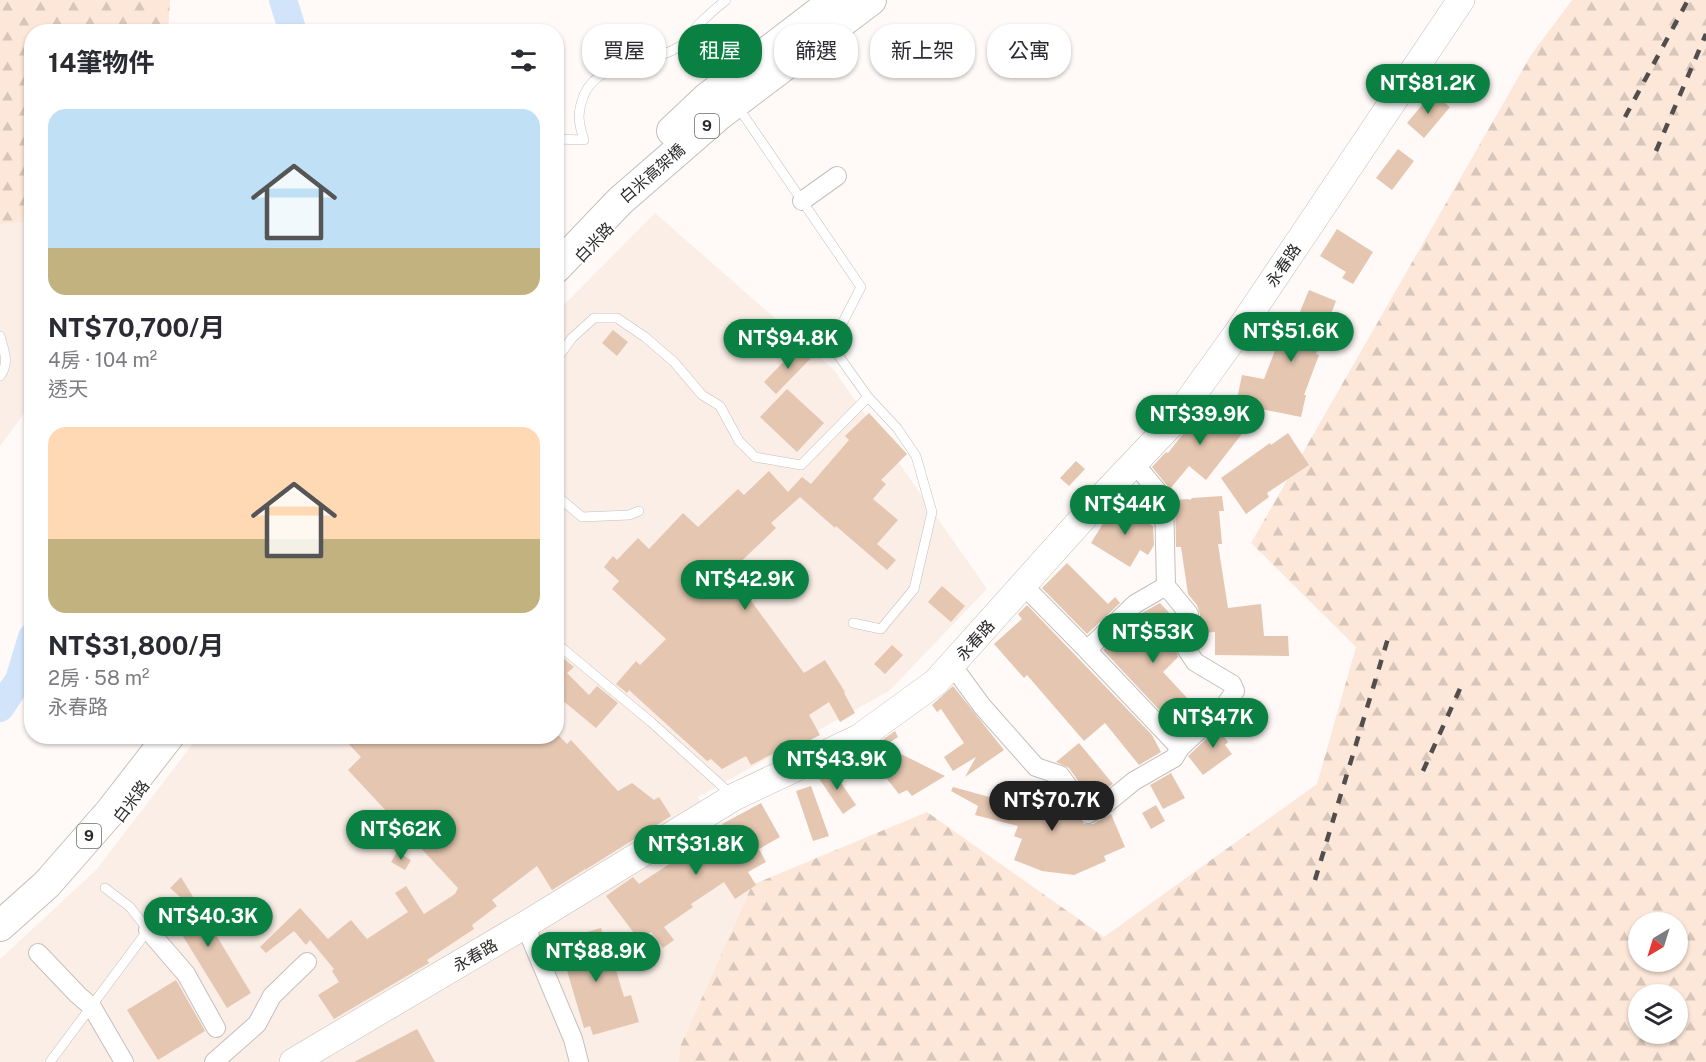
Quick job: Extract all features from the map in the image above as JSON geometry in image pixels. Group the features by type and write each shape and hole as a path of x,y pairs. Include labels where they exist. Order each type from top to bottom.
{"main road":[{"name":"白米高架橋","path":"564,235 611,187 707,98 835,0"},
{"name":"白米高架橋","path":"564,260 620,201 719,115 871,0"},
{"name":"9","path":"0,900 98,802 143,744"},
{"name":"9","path":"0,926 47,884 110,812 163,744"}],"street":[{"name":"白米路","path":"564,272 627,208 740,110 883,0"},
{"name":"永春路","path":"292,1062 525,925 734,797 860,738 936,682 1174,421 1238,332 1461,0"},
{"path":"802,201 837,176"},
{"path":"952,665 982,706 1036,767 1060,775 1088,814 1134,781 1174,758 1180,748 1223,708 1234,692 1232,684 1195,662 1187,650 1189,614 1166,586 1164,499 1134,463"},
{"path":"1024,586 1180,748"},
{"path":"1088,650 1135,604 1166,586"},
{"name":"白米路","path":"0,938 53,891 115,824 175,744"},
{"path":"525,925 573,1039 579,1062"},
{"path":"148,930 186,974 216,1028"},
{"path":"38,953 92,1007 124,1062"},
{"path":"214,1062 257,1024 272,996 307,962"}],"lane":[{"path":"564,139 584,140 578,122 580,105 587,88 597,76 609,70 667,54 682,45 696,27 726,0"},
{"path":"740,110 861,287 831,345 868,397 897,428 916,456 932,512 914,589 881,629 853,623"},
{"path":"564,349 572,338 594,318 617,318 645,337 674,362 702,395 720,406 739,441 755,457 801,465 868,397"},
{"path":"0,336 6,356 5,369 0,376"},
{"path":"564,502 582,517 629,515 639,511"},
{"path":"564,650 651,722 734,797"},
{"path":"50,1062 148,930 130,907 105,888"}],"shaded area":[{"path":"24,200 24,413 0,446 0,202"},
{"path":"655,213 834,370 987,589 889,691 698,797 752,885 680,1047 679,1062 0,1062 0,959 96,870 193,744 564,744 564,305"}],"green space":[{"path":"0,0 170,0 168,24 24,24 24,222 0,224"},
{"path":"1572,0 1706,0 1706,1062 679,1062 680,1047 752,885 927,812 1104,937 1317,784 1356,647 1251,543 1531,55"}],"building":[{"path":"1432,93 1450,107 1424,138 1407,123"},
{"path":"1398,149 1414,161 1392,190 1376,178"},
{"path":"1337,229 1373,252 1353,284 1342,278 1346,272 1320,256"},
{"path":"1309,290 1336,301 1316,354 1319,355 1304,395 1306,395 1301,417 1236,404 1242,375 1264,379 1279,340 1287,343"},
{"path":"613,330 628,342 617,356 602,343"},
{"path":"799,346 811,358 776,394 764,382"},
{"path":"787,389 824,423 797,452 760,417"},
{"path":"1208,402 1245,430 1206,480 1189,466 1170,489 1152,467 1166,452 1168,453"},
{"path":"869,413 907,454 881,480 886,484 873,499 898,520 877,544 896,560 887,570 800,497 771,523 776,528 730,572 804,673 825,660 855,713 840,722 829,702 809,715 820,735 785,753 782,749 751,765 746,756 722,769 711,759 707,761 629,690 627,693 616,684 636,661 640,665 666,639 612,589 619,581 604,567 613,556 617,560 638,538 649,549 683,513 698,527 738,489 744,495 769,471 788,492 802,477 811,484 849,440 845,436"},
{"path":"1288,433 1309,465 1267,493 1269,497 1246,514 1221,478"},
{"path":"1076,461 1085,469 1069,486 1060,478"},
{"path":"1222,496 1224,511 1219,511 1222,544 1218,544 1228,608 1261,604 1264,636 1288,636 1289,656 1215,655 1215,632 1200,633 1200,614 1197,605 1188,594 1181,547 1176,547 1175,500"},
{"path":"1117,504 1153,526 1154,545 1148,555 1140,550 1130,567 1091,543"},
{"path":"1067,563 1108,604 1115,597 1120,603 1087,634 1042,588"},
{"path":"942,586 965,606 951,622 928,602"},
{"path":"1160,603 1177,621 1177,625 1164,637 1176,650 1178,657 1163,672 1201,713 1180,732 1103,650 1142,613"},
{"path":"1027,605 1152,735 1161,752 1139,765 1105,723 1084,741 1027,675 1024,678 994,644 1022,619 1018,614"},
{"path":"892,645 903,655 885,674 874,664"},
{"path":"564,659 574,667 567,673 589,695 597,686 618,703 596,728 564,702"},
{"path":"953,686 1004,750 965,777 976,757 953,771 944,757 964,743 941,709 937,712 932,705"},
{"path":"1232,715 1237,723 1221,733 1228,742 1225,745 1232,754 1203,775 1188,756"},
{"path":"895,731 898,737 885,746 945,776 912,796 907,790 899,794 869,757 856,766 864,753"},
{"path":"571,740 618,791 632,783 654,800 659,797 671,816 552,890 537,866 492,900 497,906 472,925 474,929 427,960 429,963 334,1019 318,995 339,982 332,971 334,969 310,940 306,945 294,931 266,953 260,947 300,908 328,939 351,920 367,939 408,912 395,893 406,886 424,914 455,894 458,888 348,770 361,757 349,744 564,744 564,741 567,744"},
{"path":"1079,743 1113,784 1091,799 1069,768 1056,762"},
{"path":"831,768 856,805 843,814 818,777"},
{"path":"1171,773 1185,798 1163,809 1150,785"},
{"path":"1042,781 1053,785 1084,824 1093,824 1111,814 1125,847 1104,856 1106,861 1074,875 1042,871 1014,860 1022,839 1014,836 1018,826 975,815 978,806 951,791 953,787 1054,814 1034,786"},
{"path":"811,786 829,836 813,841 796,791"},
{"path":"761,803 780,837 759,849 766,862 748,872 756,885 735,899 724,882 691,904 693,907 664,927 674,940 663,948 651,932 640,941 606,896 633,877 639,884 692,849 695,853 727,832 722,824"},
{"path":"1156,805 1165,821 1151,829 1142,813"},
{"path":"397,852 411,860 405,870 391,862"},
{"path":"181,877 251,993 227,1008 170,915 188,904 170,888"},
{"path":"601,928 624,997 631,995 639,1022 593,1035 590,1026 584,1028 558,940"},
{"path":"176,980 205,1031 158,1060 127,1010"},
{"path":"417,1029 435,1062 354,1062"}],"waterway":[{"path":"283,0 290,24"},
{"path":"0,708 19,680 24,663"}],"railway":[{"path":"1625,117 1688,0"},
{"path":"1656,151 1706,34"},
{"path":"1315,880 1389,635"},
{"path":"1423,771 1463,682"}]}
